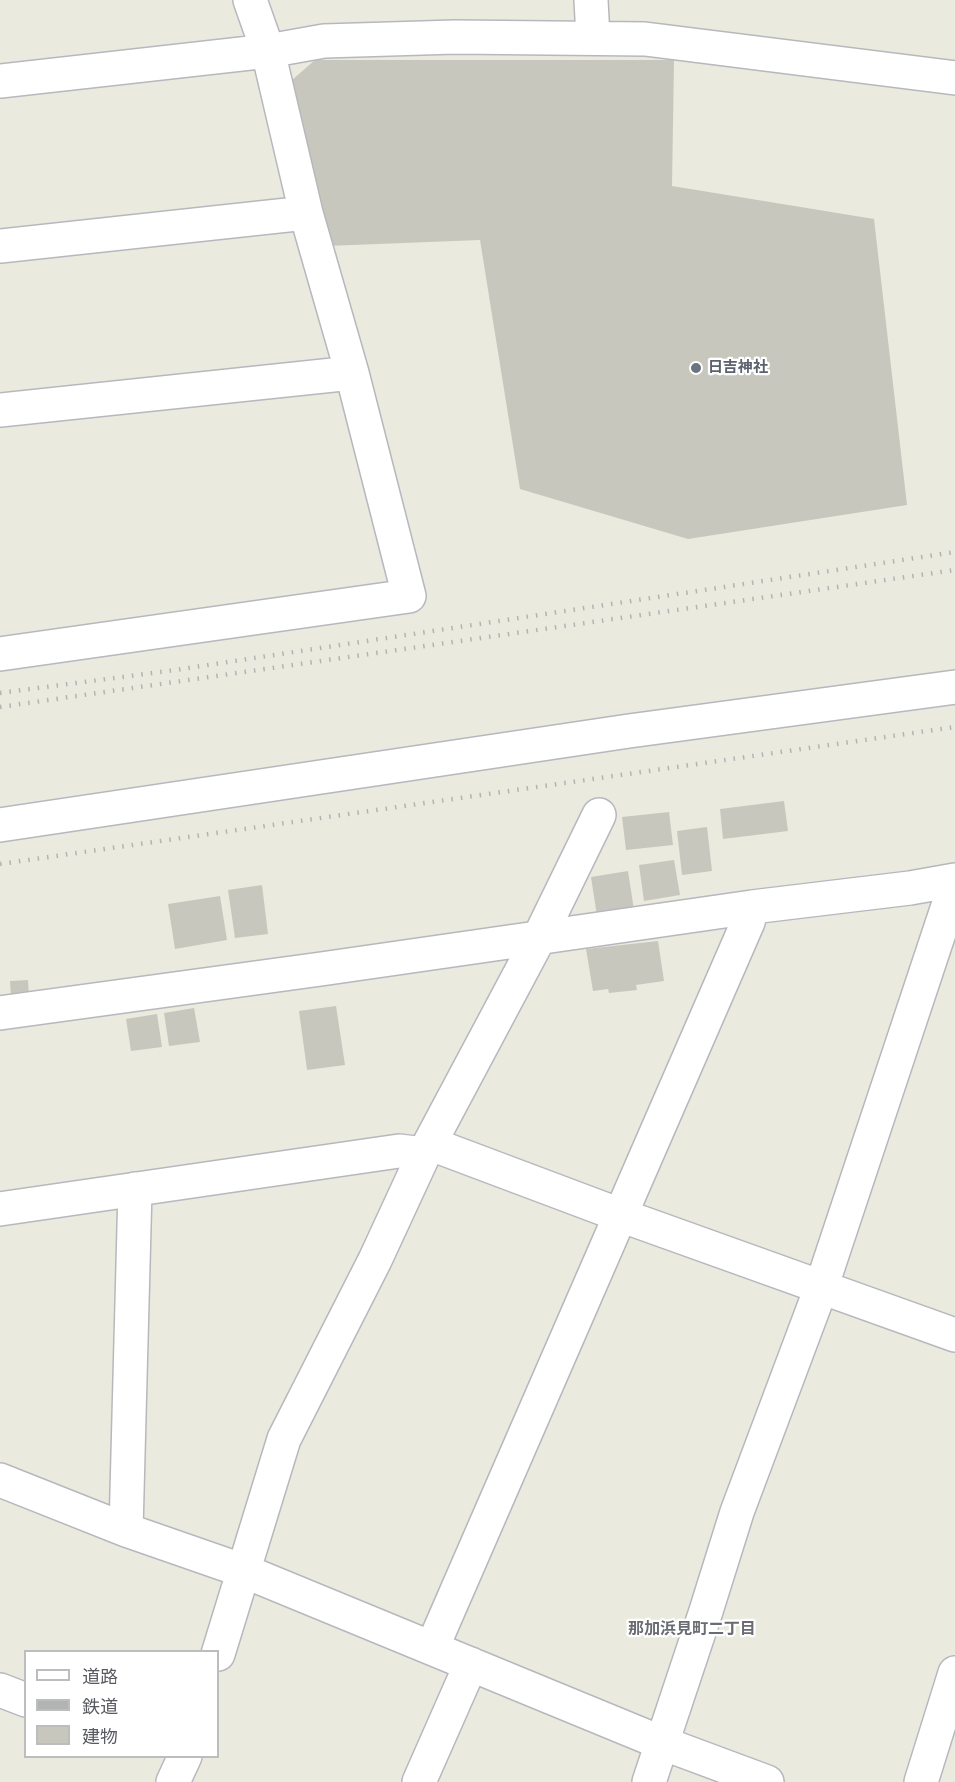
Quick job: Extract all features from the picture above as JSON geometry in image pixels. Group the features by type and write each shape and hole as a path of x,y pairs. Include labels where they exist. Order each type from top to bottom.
{"street":[{"path":"0,654 409,596 352,373 306,213 268,51 250,0"},
{"path":"591,0 593,38"},
{"path":"0,81 268,51 336,41 455,37 645,39 955,78"},
{"path":"0,246 306,213"},
{"path":"0,410 352,373"},
{"path":"0,825 628,731 955,687"},
{"path":"219,1651 284,1439 375,1260 427,1149 539,938 599,815"},
{"path":"0,1013 752,907 953,881 948,906 821,1288 737,1512 649,1782"},
{"path":"432,1648 748,922 752,907"},
{"path":"0,1209 399,1151 427,1149 620,1215 955,1335"},
{"path":"126,1530 135,1190"},
{"path":"0,1480 126,1530 244,1571 662,1743 767,1782"},
{"path":"419,1782 471,1664"},
{"path":"921,1782 955,1673"},
{"path":"0,1690 24,1699"}],"building":[{"name":"日吉神社","path":"315,60 674,60 672,186 874,219 907,505 688,539 520,489 480,240 327,246 292,80"},
{"path":"784,801 788,831 723,839 720,809"},
{"path":"669,812 673,845 626,850 622,817"},
{"path":"707,827 712,871 682,875 677,831"},
{"path":"674,860 680,895 644,901 639,865"},
{"path":"628,871 634,910 597,916 591,877"},
{"path":"262,885 268,934 235,938 228,890"},
{"path":"220,896 227,940 175,949 168,904"},
{"path":"658,941 664,981 636,985 637,990 609,993 608,989 593,991 586,949"},
{"path":"28,980 29,996 11,997 10,981"},
{"path":"336,1006 345,1065 307,1070 299,1011"},
{"path":"194,1008 200,1042 169,1046 164,1013"},
{"path":"157,1014 162,1047 131,1051 126,1019"}],"railway":[{"path":"0,693 175,670 955,552"},
{"path":"0,707 955,570"},
{"path":"0,864 955,727"}],"place":[{"name":"日吉神社","path":"696,368"}],"district":[{"name":"那加浜見町二丁目","path":"692,1629"}]}
